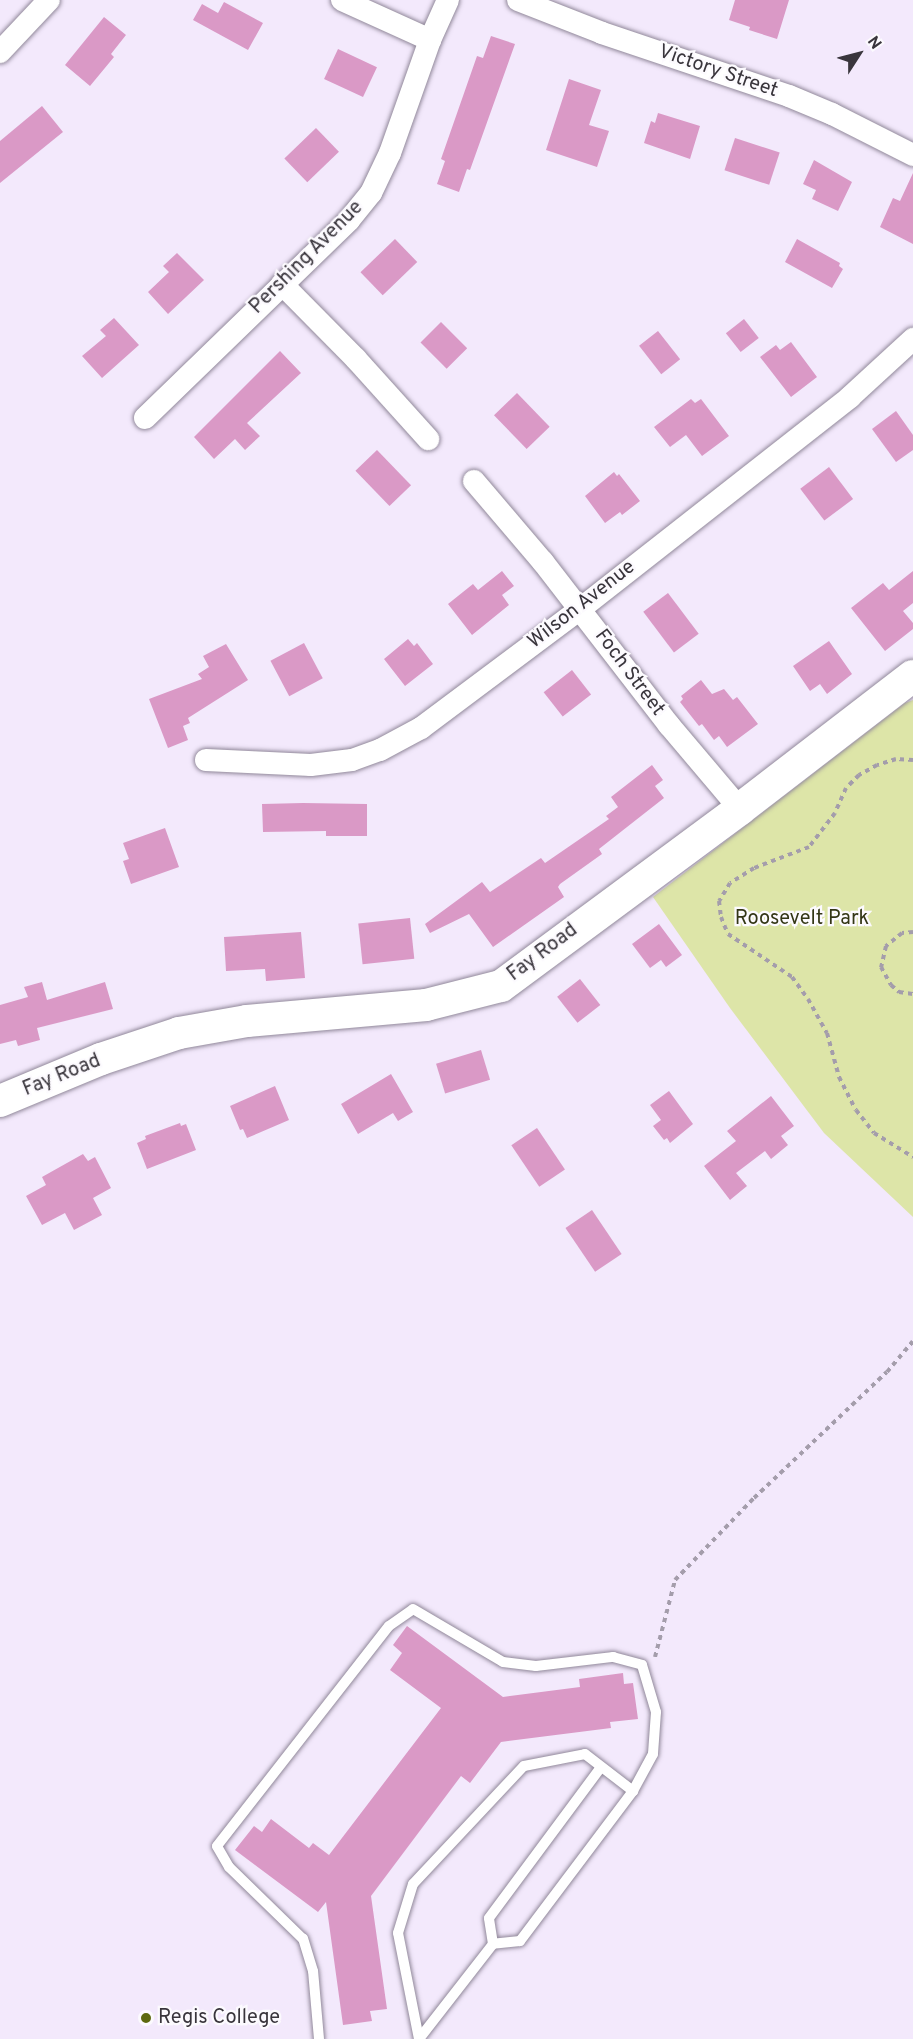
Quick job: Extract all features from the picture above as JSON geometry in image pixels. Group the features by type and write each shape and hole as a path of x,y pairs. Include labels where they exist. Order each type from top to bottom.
{"street":[{"path":"0,52 49,0"},
{"path":"342,0 430,40"},
{"name":"Pershing Avenue","path":"146,418 349,220 371,194 390,153 430,40 448,0"},
{"name":"Victory Street","path":"518,0 602,33 789,96 832,114 913,155"},
{"path":"282,284 356,359 428,439"},
{"name":"Wilson Avenue","path":"206,760 311,765 352,760 380,750 421,728 580,609 849,397 913,339"},
{"name":"Foch Street","path":"474,481 580,609 669,725 740,809"},
{"name":"Fay Road","path":"0,1101 101,1059 179,1033 247,1021 426,1005 501,986 740,809 913,675"}],"lane":[{"path":"319,2039 313,1971 303,1939 229,1867 217,1846 389,1626 413,1609 503,1662 536,1666 613,1657 642,1665 656,1712 653,1754 633,1791 520,1941 493,1944 419,2039"},
{"path":"419,2039 398,1933 413,1884 524,1766 585,1754 633,1791"},
{"path":"493,1944 489,1918 601,1767"}],"path":[{"path":"913,760 887,762 859,775 846,788 835,813 809,847 754,868 730,883 719,901 721,917 728,934 792,977 808,999 827,1033 839,1077 856,1110 874,1133 913,1157"},
{"path":"913,932 902,933 886,946 881,967 891,985 899,992 913,994"},
{"path":"648,1684 675,1580 754,1498 887,1372 913,1341"}],"green space":[{"name":"Roosevelt Park","path":"913,700 913,1217 824,1133 730,1008 653,897 905,703"}],"building":[{"path":"735,0 789,0 777,39 749,30 750,27 729,20"},
{"path":"224,2 263,23 248,50 193,20 202,4 218,13"},
{"path":"104,17 126,35 111,54 114,57 90,86 65,65"},
{"path":"491,36 515,44 470,170 467,169 459,192 437,184 445,161 441,159 477,56 483,58"},
{"path":"338,49 377,67 363,97 324,79"},
{"path":"569,79 601,90 589,125 609,131 597,167 546,150"},
{"path":"42,106 63,132 0,183 0,141"},
{"path":"658,113 700,126 690,159 644,143 651,121 655,123"},
{"path":"316,128 339,152 307,182 284,159"},
{"path":"735,138 780,153 769,185 724,170"},
{"path":"814,160 852,182 838,211 812,199 816,190 803,184"},
{"path":"913,173 913,244 880,227 893,198 900,201"},
{"path":"395,239 417,262 383,295 360,272"},
{"path":"797,239 840,263 839,266 843,269 832,288 785,262"},
{"path":"177,253 204,280 168,314 148,292 169,272 163,266"},
{"path":"114,318 139,345 102,378 82,356 106,336 100,330"},
{"path":"744,319 759,338 741,352 726,333"},
{"path":"441,322 467,348 447,369 420,343"},
{"path":"658,331 680,359 661,374 639,346"},
{"path":"791,342 817,377 791,397 760,357 776,345 780,350"},
{"path":"280,351 301,373 247,423 260,436 245,450 235,439 214,459 194,437"},
{"path":"517,393 550,427 527,449 494,415"},
{"path":"691,399 695,403 701,399 729,436 702,456 686,435 670,447 654,427"},
{"path":"896,411 913,435 913,450 896,462 872,429"},
{"path":"377,450 411,485 389,506 355,471"},
{"path":"829,467 853,499 824,521 800,489"},
{"path":"614,472 617,476 619,474 640,501 622,515 620,512 605,523 585,496"},
{"path":"502,571 514,586 502,595 509,605 472,635 448,604 473,584 478,590"},
{"path":"913,571 913,603 903,611 913,623 913,629 885,651 851,608 883,583 889,590"},
{"path":"668,593 699,634 674,652 643,612"},
{"path":"408,639 414,646 417,643 433,664 405,686 384,659"},
{"path":"829,641 852,674 827,694 820,684 810,691 793,666"},
{"path":"304,643 323,678 289,696 270,661"},
{"path":"226,644 248,680 188,718 190,723 183,726 188,740 168,748 149,699 202,679 198,674 209,667 203,656"},
{"path":"572,670 591,694 563,717 544,692"},
{"path":"701,680 712,694 724,689 733,700 737,697 758,724 727,747 719,736 714,740 702,724 699,726 680,702 683,699 681,696"},
{"path":"652,765 663,780 655,786 664,798 599,849 602,854 560,884 558,887 564,897 493,947 469,914 430,933 425,924 482,882 490,892 541,858 545,863 609,819 606,816 618,807 611,797"},
{"path":"262,804 367,804 367,836 326,836 326,831 263,832"},
{"path":"165,828 179,867 131,884 123,861 129,859 123,843"},
{"path":"410,918 414,959 363,964 358,923"},
{"path":"659,924 682,955 666,967 661,960 650,968 632,944"},
{"path":"301,932 305,978 266,981 265,969 226,971 224,937"},
{"path":"580,979 600,1005 577,1023 557,997"},
{"path":"42,982 47,1000 105,982 113,1009 37,1028 40,1040 18,1046 16,1040 0,1044 0,1005 28,997 24,987"},
{"path":"481,1050 490,1080 445,1093 436,1064"},
{"path":"391,1074 413,1112 398,1121 393,1113 358,1134 341,1104"},
{"path":"275,1086 289,1120 247,1138 243,1129 240,1130 230,1106"},
{"path":"669,1091 693,1124 670,1143 667,1138 664,1140 653,1126 661,1120 650,1105"},
{"path":"771,1096 794,1126 781,1136 788,1145 771,1159 765,1151 736,1173 747,1186 730,1200 704,1166 736,1141 727,1131"},
{"path":"180,1123 181,1126 186,1124 196,1150 147,1169 137,1143 146,1139 145,1136"},
{"path":"537,1128 565,1169 539,1187 511,1145"},
{"path":"83,1154 88,1161 95,1157 111,1188 93,1198 102,1215 74,1230 65,1213 42,1225 26,1196 46,1185 42,1177"},
{"path":"592,1210 622,1254 595,1272 565,1228"},
{"path":"407,1626 503,1697 580,1687 579,1679 623,1673 624,1684 633,1683 638,1719 610,1722 611,1728 501,1742 470,1783 461,1776 371,1896 387,2009 370,2011 372,2021 343,2025 326,1902 318,1912 235,1850 254,1826 262,1832 271,1819 309,1848 313,1843 329,1855 441,1708 390,1670 402,1653 393,1645"}],"place":[{"name":"Regis College","path":"146,2018"}]}
